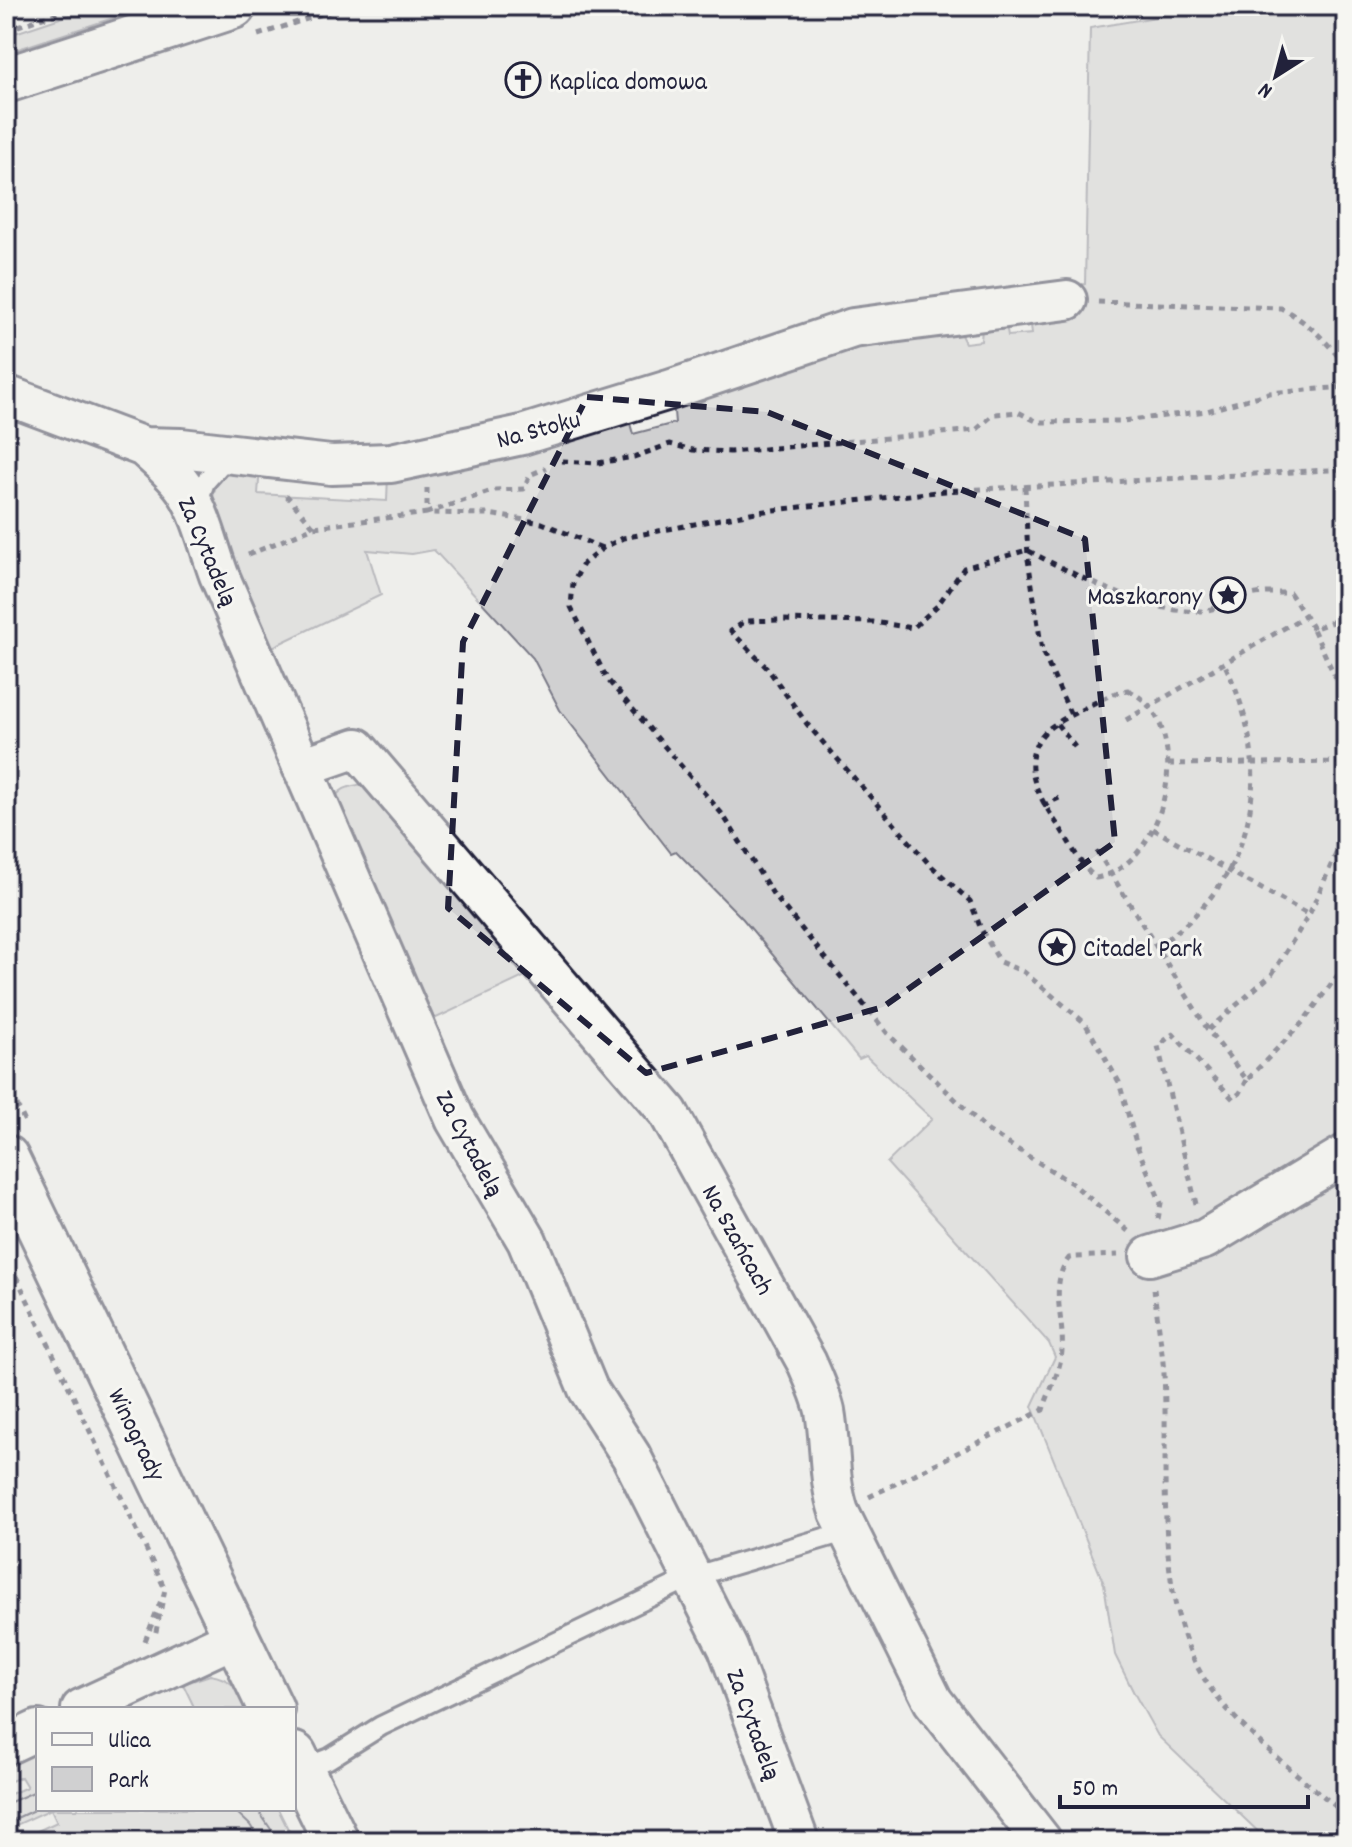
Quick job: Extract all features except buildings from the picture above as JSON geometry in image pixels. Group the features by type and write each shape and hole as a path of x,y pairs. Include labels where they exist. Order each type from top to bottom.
{"street":[{"path":"6,80 233,6"},
{"name":"Na Stoku","path":"6,395 144,447 331,465 391,463 522,435 853,328 1067,300"},
{"name":"Za Cytadelą","path":"144,447 170,471 187,492 195,509 216,568 455,1119 527,1241 588,1389 631,1456 728,1648 799,1841"},
{"name":"Na Szańcach","path":"302,767 357,748 668,1112 820,1391 833,1495 933,1701 1042,1841"},
{"path":"1136,1255 1205,1239 1346,1154"},
{"name":"Winogrady","path":"6,1158 270,1707"},
{"path":"85,1707 236,1637"},
{"path":"6,1745 36,1731"},
{"path":"297,1762 336,1841"}],"lane":[{"path":"195,509 205,482 231,453"},
{"path":"297,1762 330,1758 381,1726 692,1577 844,1522"}],"path":[{"path":"6,30 80,6"},
{"path":"1067,300 1281,308 1305,321 1346,366"},
{"path":"427,513 495,490 524,489 530,475 561,461 598,463 634,457 670,444 693,450 730,452 976,430 994,414 1018,412 1038,422 1122,421 1207,411 1269,393 1346,387"},
{"path":"1073,1184 988,1131 888,1034 773,894 723,815 607,679 571,607 573,583 583,564 603,548 623,538 756,512 945,491 1346,469"},
{"path":"1025,487 1027,550 1042,651 1071,715"},
{"path":"216,568 314,527 427,513 489,514 542,523 603,548"},
{"path":"844,1522 1043,1410 1063,1348 1059,1290 1063,1266 1069,1258 1075,1257 1136,1255 1161,1203 1137,1146 1119,1082 1085,1023 1024,972 1000,962 981,929 970,901 929,864 807,724 768,669 731,631 746,621 779,620 873,622 913,628 937,606 964,568 1027,550 1057,566 1156,606 1175,610 1203,611 1246,597 1290,593 1313,629 1340,687 1346,729"},
{"path":"1126,720 1305,616"},
{"path":"1313,629 1346,617"},
{"path":"1157,947 1197,914 1228,871 1238,851 1251,808 1253,763 1245,711 1224,663"},
{"path":"1128,690 1151,705 1163,735 1168,764 1163,804 1153,829 1137,853 1112,875 1096,878 1082,866 1043,806 1035,787 1032,763 1045,732 1071,715 1118,692 1128,690"},
{"path":"1057,724 1075,747"},
{"path":"1168,764 1346,762"},
{"path":"1043,806 1061,797"},
{"path":"1153,829 1309,915"},
{"path":"1208,1030 1272,974 1309,915 1346,831"},
{"path":"1097,851 1208,1030 1247,1080"},
{"path":"1205,1239 1158,1046 1173,1034 1233,1099 1247,1080 1303,1022 1346,964"},
{"path":"6,1255 165,1589 154,1638 158,1647"},
{"path":"1164,1372 1166,1514 1174,1595 1195,1660 1215,1694 1253,1734 1346,1815"},
{"path":"144,1641 165,1589"}],"highlighted area":[{"path":"587,397 767,412 1085,539 1115,842 883,1007 646,1073 448,908 463,642"}],"green space":[{"path":"96,6 150,6 6,53 6,36"},
{"name":"Citadel Park","path":"1222,6 1346,6 1346,1841 1268,1841 1158,1736 1115,1655 1104,1584 1032,1406 1055,1357 1049,1343 887,1163 932,1119 866,1056 859,1059 743,919 676,851 671,853 560,710 533,658 434,550 412,554 367,550 381,595 264,651 211,505 216,485 228,471 260,467 258,494 387,501 388,474 627,413 633,434 675,423 673,400 825,347 960,333 965,343 981,341 982,328 1005,318 1008,336 1032,334 1030,315 1076,285 1085,284 1090,28"},
{"path":"369,783 532,973 430,1021 332,804 342,790"},
{"path":"210,1675 218,1677 230,1683 252,1707 194,1707 183,1684"},
{"path":"36,1750 36,1811 47,1811 12,1827 6,1813 6,1796 27,1787 21,1777 6,1783 6,1764"},
{"path":"52,1811 279,1811 294,1841 16,1841 57,1822"}],"tram line":[{"path":"6,1804 36,1791"},
{"path":"6,1823 36,1809"},
{"path":"235,1811 250,1825 260,1841"},
{"path":"258,1811 279,1841"}],"place":[{"name":"Kaplica domowa","path":"523,80"},
{"name":"Maszkarony","path":"1228,595"},
{"name":"Citadel Park","path":"1057,947"}]}
